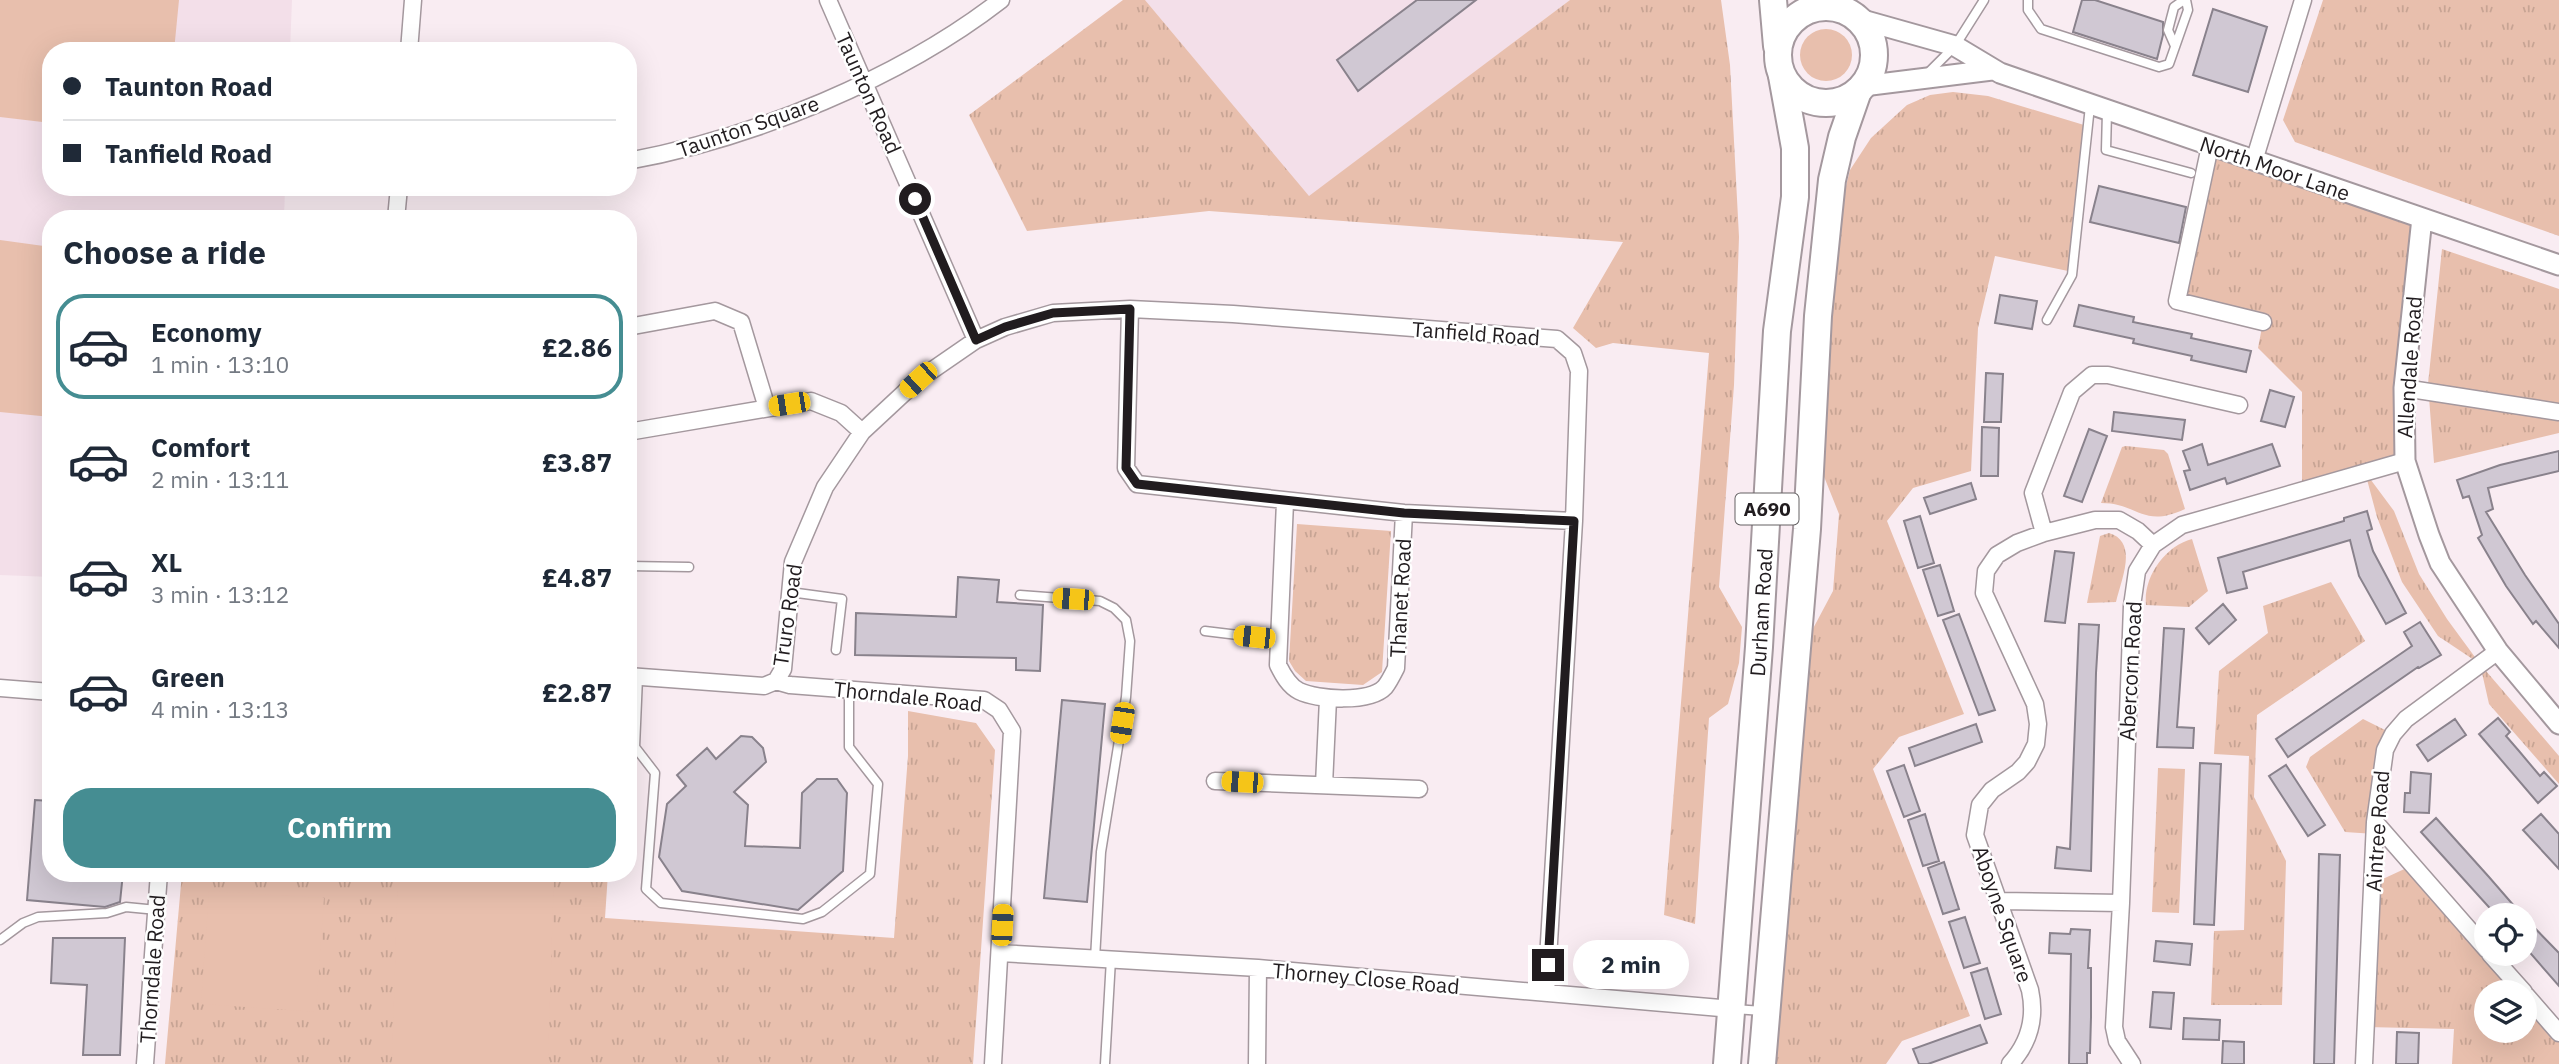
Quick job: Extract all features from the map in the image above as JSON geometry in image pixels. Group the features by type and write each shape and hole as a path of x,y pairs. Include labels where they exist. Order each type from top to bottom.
{"highway":[{"name":"Durham Road","path":"1727,1064 1759,647 1777,331 1795,197 1795,148 1780,64 1773,0"},
{"path":"1853,11 1826,6 1799,15 1788,25 1781,37 1780,64 1790,88 1816,103 1831,104 1846,100 1861,89"},
{"name":"Durham Road","path":"1762,1064 1807,528 1818,316 1832,180 1842,137 1861,89 1874,66 1875,51 1871,37 1853,11"}],"street":[{"path":"410,42 413,0"},
{"name":"Taunton Road","path":"828,0 976,340"},
{"name":"Taunton Square","path":"637,159 674,153 800,112 925,52 1001,0"},
{"path":"2254,161 2303,0"},
{"name":"North Moor Lane","path":"1853,11 1955,46 1992,70 2559,265"},
{"name":"North Moor Lane","path":"1861,89 1992,70"},
{"path":"2210,146 2177,301 2263,321"},
{"name":"Allendale Road","path":"2421,218 2404,388 2405,461 2440,563 2498,651 2559,724"},
{"name":"Tanfield Road","path":"918,380 976,340 1005,327 1053,313 1130,309 1233,314 1557,339 1573,353 1579,371 1574,521 1546,993"},
{"name":"Thanet Road","path":"1130,309 1126,468 1137,484 1404,513 1574,521"},
{"path":"637,325 715,311 741,322 767,408"},
{"path":"2044,533 2033,493 2072,392 2092,375 2108,375 2239,405"},
{"name":"Truro Road","path":"776,681 783,669 793,562 825,487 862,432 918,380"},
{"path":"2404,388 2559,412"},
{"path":"637,430 811,401 841,413 862,432"},
{"name":"Abercorn Road","path":"2132,1064 2117,1041 2114,1027 2132,606 2137,571 2153,545 2190,521 2405,461"},
{"name":"Thanet Road","path":"1285,502 1278,665 1284,678 1298,690 1328,699 1366,696 1384,689 1396,668 1404,513"},
{"name":"Aboyne Square","path":"2010,1064 2019,1054 2030,1032 2034,1008 1975,835 1980,805 1992,790 2018,772 2027,762 2036,744 2038,724 2035,704 1984,593 1986,571 1997,555 2017,543 2095,520 2119,520 2138,531 2153,545"},
{"name":"Aintree Road","path":"2364,1064 2375,822 2385,750 2393,734 2406,719 2498,651"},
{"name":"Thorndale Road","path":"637,676 764,686 776,681 790,685 984,700 999,710 1012,731 993,1064"},
{"path":"0,688 42,691"},
{"path":"1324,785 1328,699"},
{"path":"1215,781 1419,789"},
{"path":"2375,822 2474,936"},
{"name":"Thorndale Road","path":"145,1064 159,882"},
{"path":"1999,901 2121,903"},
{"name":"Thorney Close Road","path":"1000,953 1258,968 1731,1009"},
{"path":"2500,966 2513,980"},
{"path":"1257,1064 1258,968"},
{"path":"2537,1008 2559,1033"}],"lane":[{"path":"1924,78 1955,46 1984,0"},
{"path":"2028,0 2028,10 2041,29 2159,67 2169,64 2175,47 2188,10 2185,0 2174,7 2168,30 2175,47"},
{"path":"2099,106 2106,150 2191,173"},
{"path":"2047,320 2072,275 2099,106"},
{"path":"637,566 689,567"},
{"path":"790,592 842,600 836,650"},
{"path":"1020,594 1100,601 1114,608 1126,620 1130,641 1126,697 1101,852 1105,1064"},
{"path":"1205,631 1279,639"},
{"path":"637,750 655,774 646,889 661,903 803,919 822,912 870,874 878,784 849,747 849,689"},
{"path":"0,940 23,923 38,917 107,913 126,907 157,910"},
{"path":"1731,1009 1766,1012"}],"shaded area":[{"path":"0,0 292,0 290,42 42,42 42,196 285,196 284,210 42,210 42,577 0,575"},
{"path":"1145,0 1570,0 1309,197"}],"green space":[{"path":"0,0 179,0 175,42 42,42 42,122 0,117"},
{"path":"1123,0 1145,0 1309,196 1570,0 1721,0 1730,65 1739,237 1734,385 1719,587 1742,627 1739,663 1728,704 1709,718 1695,924 1664,915 1709,353 1613,343 1596,348 1573,328 1623,242 1209,211 1027,231 969,115"},
{"path":"2323,0 2559,0 2559,236 2295,142 2283,120"},
{"path":"1826,29 1836,31 1844,37 1850,45 1850,65 1844,73 1836,79 1826,81 1816,79 1808,73 1802,65 1800,55 1802,45 1808,37 1816,31"},
{"path":"1953,92 1988,96 2084,125 2068,271 1995,256 1978,328 1971,471 1913,488 1887,521 1964,714 1899,737 1873,769 1970,1016 1902,1041 1886,1064 1771,1064 1808,638 1833,591 1839,514 1821,469 1839,214 1850,170 1871,138 1907,105 1930,95"},
{"path":"2210,146 2422,218 2405,461 2302,489 2302,392 2258,348 2263,322 2177,301"},
{"path":"0,240 42,246 42,416 0,412"},
{"path":"2442,249 2559,289 2559,433 2434,463 2428,384"},
{"path":"2122,447 2164,450 2168,454 2185,509 2171,514 2150,516 2114,504 2101,503"},
{"path":"2365,472 2394,511 2419,574 2480,664 2438,636 2402,582 2377,517"},
{"path":"1297,524 1391,531 1382,672 1363,685 1306,681 1289,661"},
{"path":"2109,533 2118,538 2126,553 2116,602 2087,603 2100,536"},
{"path":"2192,539 2208,591 2189,607 2146,605 2148,584 2158,564 2173,548"},
{"path":"2331,582 2365,641 2257,715 2254,797 2286,861 2282,1005 2211,1005 2214,931 2244,930 2249,756 2214,754 2219,671 2268,633 2263,606"},
{"path":"2480,664 2559,756 2559,784 2489,704"},
{"path":"908,711 976,723 995,750 973,1064 165,1064 181,882 607,882 605,918 894,938 908,756"},
{"path":"2363,719 2393,734 2375,834 2345,832 2306,767 2310,757"},
{"path":"2158,768 2185,769 2179,913 2152,912"},
{"path":"2413,865 2474,935 2474,966 2501,966 2514,980 2474,980 2474,1043 2537,1043 2537,1008 2559,1033 2559,1064 2452,1064 2454,1029 2366,1027 2372,884"},
{"path":"398,882 554,882 548,1064 392,1064"},
{"path":"209,891 324,898 316,1012 201,1004"}],"building":[{"path":"1417,0 1476,0 1358,91 1337,60"},
{"path":"2082,0 2095,0 2163,22 2157,59 2073,32"},
{"path":"2213,9 2267,27 2248,92 2193,75"},
{"path":"2099,186 2186,207 2179,243 2090,222"},
{"path":"2000,295 2037,301 2032,329 1995,323"},
{"path":"2079,305 2134,317 2133,322 2192,334 2191,338 2251,351 2246,372 2133,343 2134,339 2074,326"},
{"path":"1986,373 2003,374 2001,422 1984,422"},
{"path":"2270,390 2294,397 2285,427 2261,421"},
{"path":"2114,412 2185,420 2182,440 2112,431"},
{"path":"1982,427 1999,428 1998,476 1981,476"},
{"path":"2089,429 2107,436 2082,502 2064,496"},
{"path":"2202,444 2208,465 2272,444 2280,466 2227,484 2225,478 2190,490 2184,471 2190,470 2183,451"},
{"path":"2559,451 2559,471 2488,488 2493,509 2486,512 2559,624 2559,648 2536,621 2533,624 2506,586 2478,538 2482,535 2469,496 2463,498 2457,480 2500,465"},
{"path":"1971,483 1976,499 1930,514 1924,498"},
{"path":"2367,511 2372,529 2367,531 2373,551 2406,613 2386,624 2359,576 2350,540 2243,572 2247,588 2227,593 2218,558 2344,521 2344,518"},
{"path":"1920,516 1934,563 1918,568 1904,521"},
{"path":"2055,551 2074,553 2065,623 2045,621"},
{"path":"1940,565 1954,611 1938,616 1923,570"},
{"path":"958,577 999,580 997,602 1043,605 1040,671 1016,670 1016,658 855,655 856,613 956,617"},
{"path":"2223,604 2236,620 2209,644 2196,628"},
{"path":"1959,614 1995,710 1979,715 1943,620"},
{"path":"2420,622 2441,655 2418,667 2288,757 2276,739 2412,646 2404,632"},
{"path":"2079,624 2099,625 2091,871 2055,868 2057,847 2070,849"},
{"path":"2164,628 2184,629 2177,727 2194,728 2193,748 2157,747"},
{"path":"1062,700 1105,704 1087,902 1044,898"},
{"path":"2498,718 2510,732 2506,736 2540,776 2544,772 2557,786 2538,803 2479,734"},
{"path":"2455,719 2466,735 2428,761 2417,745"},
{"path":"1976,724 1982,742 1915,766 1909,748"},
{"path":"741,736 752,737 763,748 766,762 734,792 748,805 745,846 800,848 802,793 817,779 837,779 847,793 843,871 798,910 682,891 659,857 667,804 686,786 677,775 707,748 716,759"},
{"path":"2200,763 2221,764 2214,925 2194,924"},
{"path":"1904,765 1920,811 1904,817 1887,771"},
{"path":"2286,765 2325,825 2308,836 2269,776"},
{"path":"2411,772 2431,774 2429,813 2404,812 2405,793 2410,793"},
{"path":"35,800 42,800 42,882 122,882 120,902 105,907 27,900"},
{"path":"1925,814 1939,861 1923,866 1908,820"},
{"path":"2541,814 2559,834 2559,869 2523,830"},
{"path":"2436,818 2511,903 2485,903 2421,832"},
{"path":"2319,854 2340,855 2334,1064 2314,1064"},
{"path":"1944,862 1959,909 1943,914 1928,868"},
{"path":"1965,917 1980,963 1964,968 1949,922"},
{"path":"2071,929 2090,930 2088,968 2091,968 2091,1017 2087,1064 2069,1064 2071,954 2049,953 2050,933 2070,934"},
{"path":"2537,930 2559,953 2559,986 2537,961"},
{"path":"53,938 125,938 120,1055 83,1055 87,985 51,983"},
{"path":"2156,941 2192,944 2190,965 2154,961"},
{"path":"1987,968 2001,1014 1985,1019 1971,973"},
{"path":"2153,992 2174,993 2171,1029 2150,1027"},
{"path":"2184,1018 2220,1020 2219,1040 2183,1039"},
{"path":"1980,1025 1987,1043 1928,1064 1919,1064 1913,1049"},
{"path":"2397,1032 2419,1033 2418,1064 2396,1064"},
{"path":"2223,1041 2244,1042 2244,1064 2222,1064"}],"route":[{"path":"915,199 976,340 1005,327 1053,313 1130,309 1126,468 1137,484 1404,513 1574,521 1548,965"}]}
